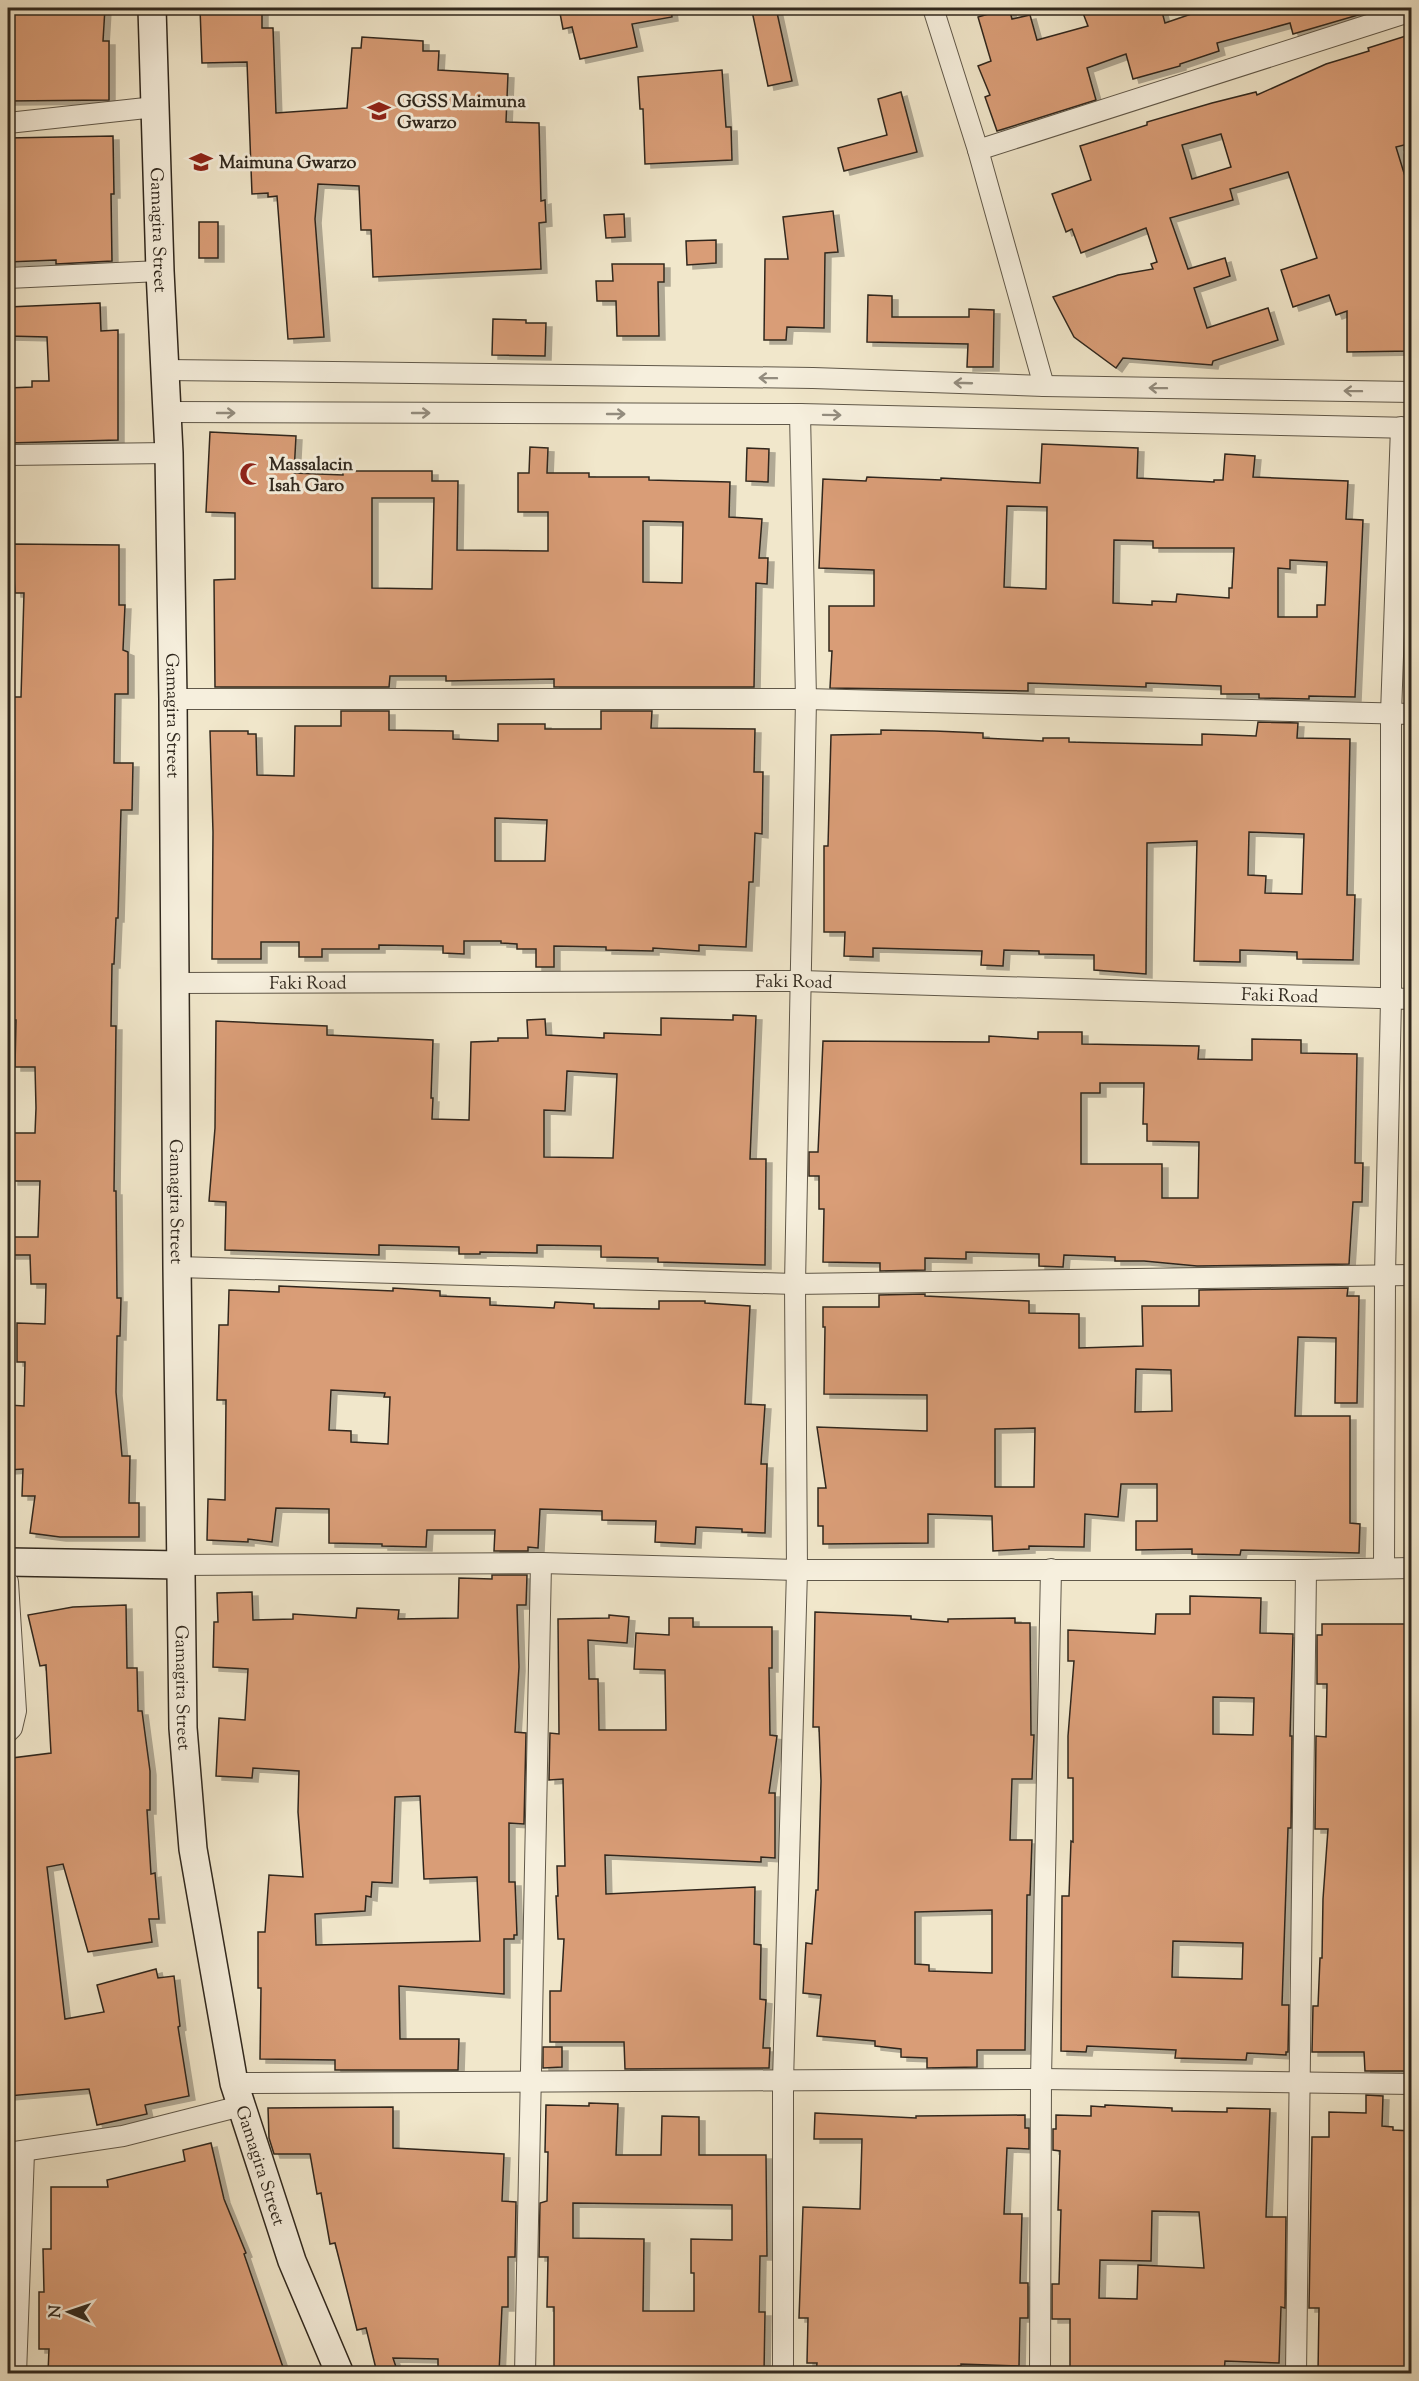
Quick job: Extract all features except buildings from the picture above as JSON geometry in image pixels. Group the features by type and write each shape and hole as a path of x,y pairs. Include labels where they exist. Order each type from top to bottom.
{"street":[{"name":"Gamagira Street","path":"152,8 160,271 168,412 174,699 177,1267 183,1728 193,1850 238,2095 292,2261 340,2373"},
{"path":"933,8 978,150 1044,386"},
{"path":"978,150 1412,11"},
{"path":"8,123 155,107"},
{"path":"8,278 160,271"},
{"path":"166,370 813,378 1044,386 1412,392"},
{"path":"1246,423 1247,389"},
{"path":"168,412 800,414 1406,427 1391,714 1391,1000 1384,1568"},
{"path":"783,2373 783,2082 797,1570 795,1284 806,699 800,414"},
{"path":"8,455 169,453"},
{"path":"174,699 806,699 1412,714"},
{"name":"Faki Road","path":"176,983 801,981 1412,999"},
{"path":"177,1267 795,1284 1412,1275"},
{"path":"8,1562 180,1565 541,1563 797,1570 1412,1568"},
{"path":"525,2373 541,1563"},
{"path":"1040,2373 1041,2079 1052,1569"},
{"path":"1296,2373 1306,1570"},
{"path":"8,1582 16,1711 12,1728 8,1732"},
{"path":"16,2373 16,2152 123,2136 238,2095 532,2083 1041,2079 1412,2084"}],"place":[{"name":"GGSS Maimuna Gwarzo","path":"379,111"},
{"name":"Maimuna Gwarzo","path":"201,162"},
{"name":"Massalacin Isah Garo","path":"251,474"}]}
